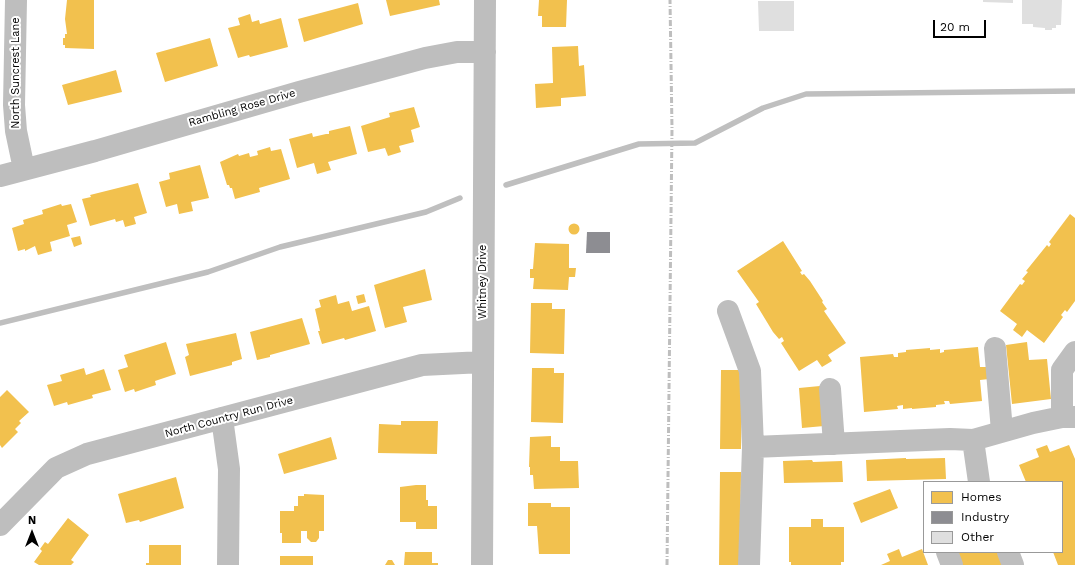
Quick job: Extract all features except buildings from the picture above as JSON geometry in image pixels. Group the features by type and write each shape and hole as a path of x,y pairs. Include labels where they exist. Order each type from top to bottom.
{"street":[{"name":"North Suncrest Lane","path":"16,0 14,106 16,131 24,169"},
{"name":"Whitney Drive","path":"482,565 485,0"},
{"name":"Rambling Rose Drive","path":"0,176 95,151 299,92 425,58 457,52 485,52"},
{"path":"728,311 750,372 753,446 749,565"},
{"path":"995,348 1002,431"},
{"path":"753,446 950,439 973,440 1002,431 1069,417 1062,370 1075,352"},
{"name":"North Country Run Drive","path":"0,524 56,468 68,461 87,454 422,365 483,362"},
{"path":"830,389 834,444"},
{"path":"222,418 229,469 228,565"},
{"path":"973,440 980,481"},
{"path":"947,553 952,565"},
{"path":"1008,553 1013,565"}],"waterway":[{"path":"506,185 639,144 695,143 763,108 806,94 1075,91"},
{"path":"0,323 208,272 280,247 426,212 460,198"}],"railway":[{"path":"667,565 672,129 670,0"}]}
